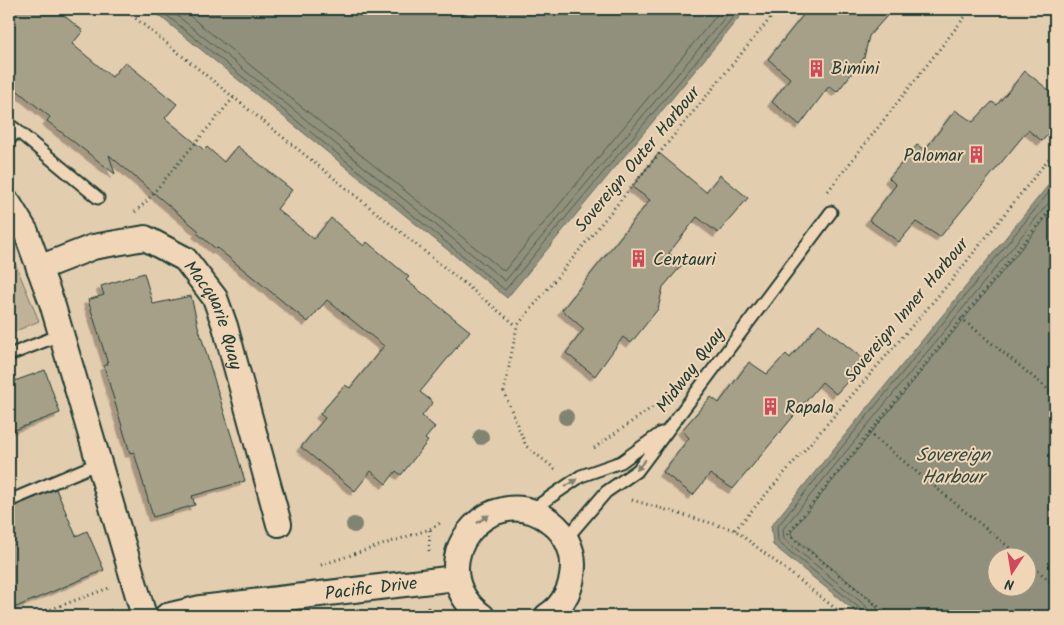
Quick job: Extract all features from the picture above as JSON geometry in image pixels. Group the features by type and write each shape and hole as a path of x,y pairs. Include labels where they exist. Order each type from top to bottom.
{"street":[{"path":"11,214 26,232 52,303 142,609"},
{"name":"Macquarie Quay","path":"39,268 93,248 145,238 185,259 215,298 226,326 279,524"},
{"path":"482,616 472,609 462,595 456,578 456,558 463,540 475,524 491,514 510,509 530,511 544,517 557,526 566,539 573,558 573,578 566,597 553,615"},
{"name":"Pacific Drive","path":"167,616 201,608 456,578"}],"lane":[{"path":"9,140 13,127 98,198"},
{"name":"Midway Quay","path":"566,539 606,492 638,470 831,212"},
{"path":"9,355 60,335"},
{"path":"530,511 581,476 621,462 670,426"},
{"path":"9,501 99,463"}],"path":[{"path":"124,9 234,97 145,203 130,216"},
{"name":"Sovereign Outer Harbour","path":"234,97 517,326 778,9"},
{"name":"Sovereign Inner Harbour","path":"735,530 951,281 1055,151"},
{"path":"890,616 788,534 1055,204"},
{"path":"961,318 1055,395"},
{"path":"869,433 1010,548"},
{"path":"551,476 559,472"},
{"path":"317,566 430,529 446,519"},
{"path":"1036,569 1055,585"},
{"path":"32,616 132,579"},
{"path":"91,616 142,609"}],"shaded area":[{"path":"9,249 39,321 9,334"}],"water":[{"path":"151,9 746,9 507,298"},
{"name":"Sovereign Harbour","path":"1055,177 1055,616 861,616 773,545 771,526"}],"building":[{"path":"9,9 56,9 83,31 72,44 112,77 125,62 177,104 165,118 204,150 207,147 224,162 237,146 292,190 277,209 314,239 331,218 364,246 367,242 409,277 406,280 470,331 420,392 433,402 422,416 435,427 425,439 428,441 401,475 396,471 386,484 371,471 355,491 301,447 325,418 320,414 345,385 350,388 384,346 327,300 308,322 216,249 197,233 199,231 109,155 115,174 47,121 50,117 9,84"},
{"name":"Bimini","path":"808,9 893,9 869,36 864,58 837,92 829,86 800,125 772,102 790,78 768,59"},
{"name":"Palomar","path":"1025,71 1055,95 1055,127 1042,141 1028,130 940,237 916,222 899,242 869,220 896,185 889,178 917,145 925,150 955,110 973,122 992,102 997,105"},
{"name":"Centauri","path":"659,153 706,192 720,175 748,198 718,233 697,217 669,253 682,265 663,287 658,309 631,343 623,337 595,376 566,353 584,329 562,310 650,200 632,187"},
{"path":"144,273 153,304 191,296 198,326 245,481 192,496 195,505 153,517 134,452 130,453 104,366 108,364 88,300 104,295 101,286"},
{"name":"Rapala","path":"819,324 866,361 836,394 822,382 733,489 710,474 693,495 663,472 689,438 682,430 711,397 719,403 749,362 767,374 786,354 790,358"},
{"path":"45,370 60,413 9,432 9,383"},
{"path":"56,489 76,536 87,531 104,570 9,610 9,508"}],"place":[{"name":"Bimini","path":"817,68"},
{"name":"Palomar","path":"977,155"},
{"name":"Centauri","path":"639,259"},
{"name":"Rapala","path":"771,407"}]}
